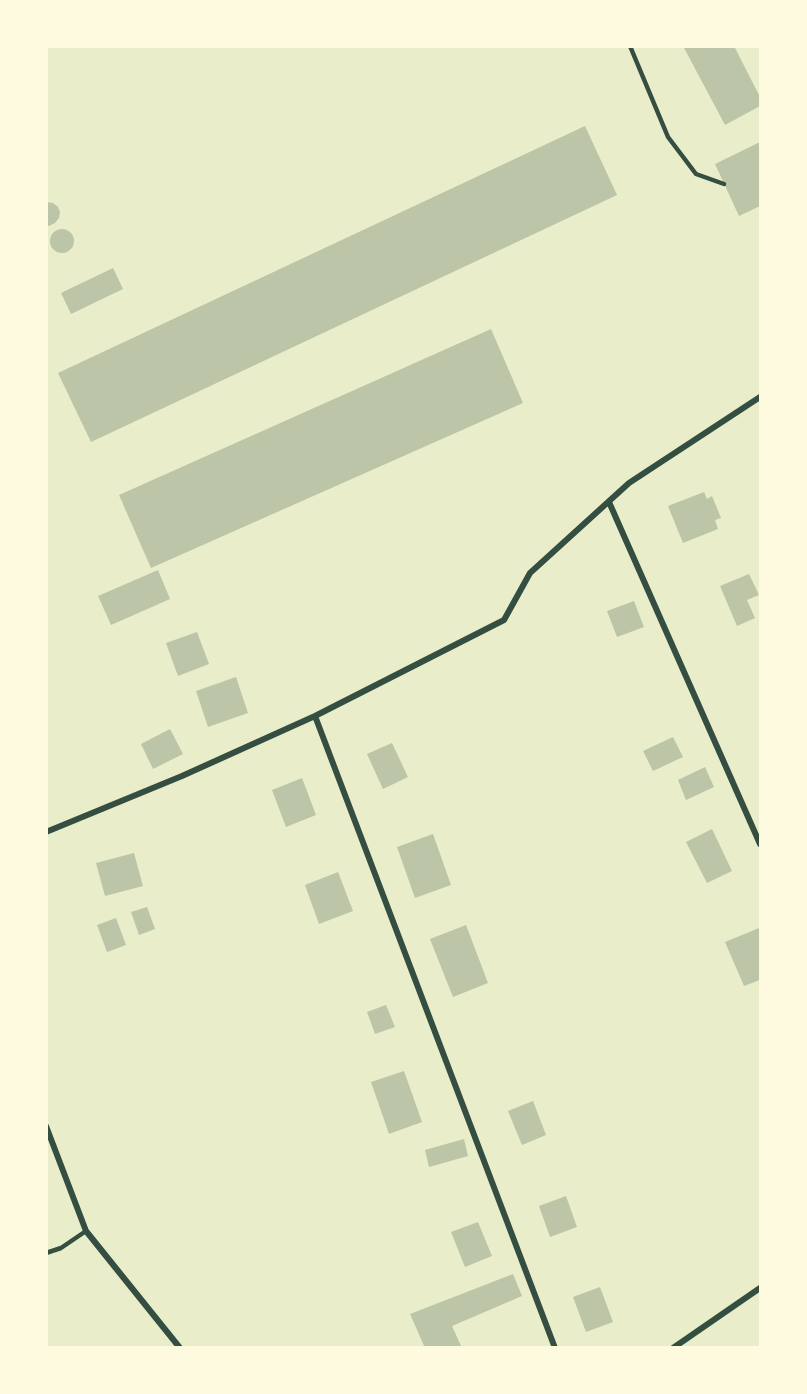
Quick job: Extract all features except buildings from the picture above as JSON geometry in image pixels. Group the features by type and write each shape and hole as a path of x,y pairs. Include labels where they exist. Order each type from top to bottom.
{"street":[{"path":"46,832 182,776 315,716 504,620 530,573 629,483 760,398"},
{"path":"609,502 760,844"},
{"path":"315,716 555,1347"},
{"path":"46,1126 86,1231 180,1347"},
{"path":"673,1347 760,1288"}],"lane":[{"path":"630,46 668,137 696,174 724,184"},
{"path":"46,1253 61,1248 86,1231"}]}
